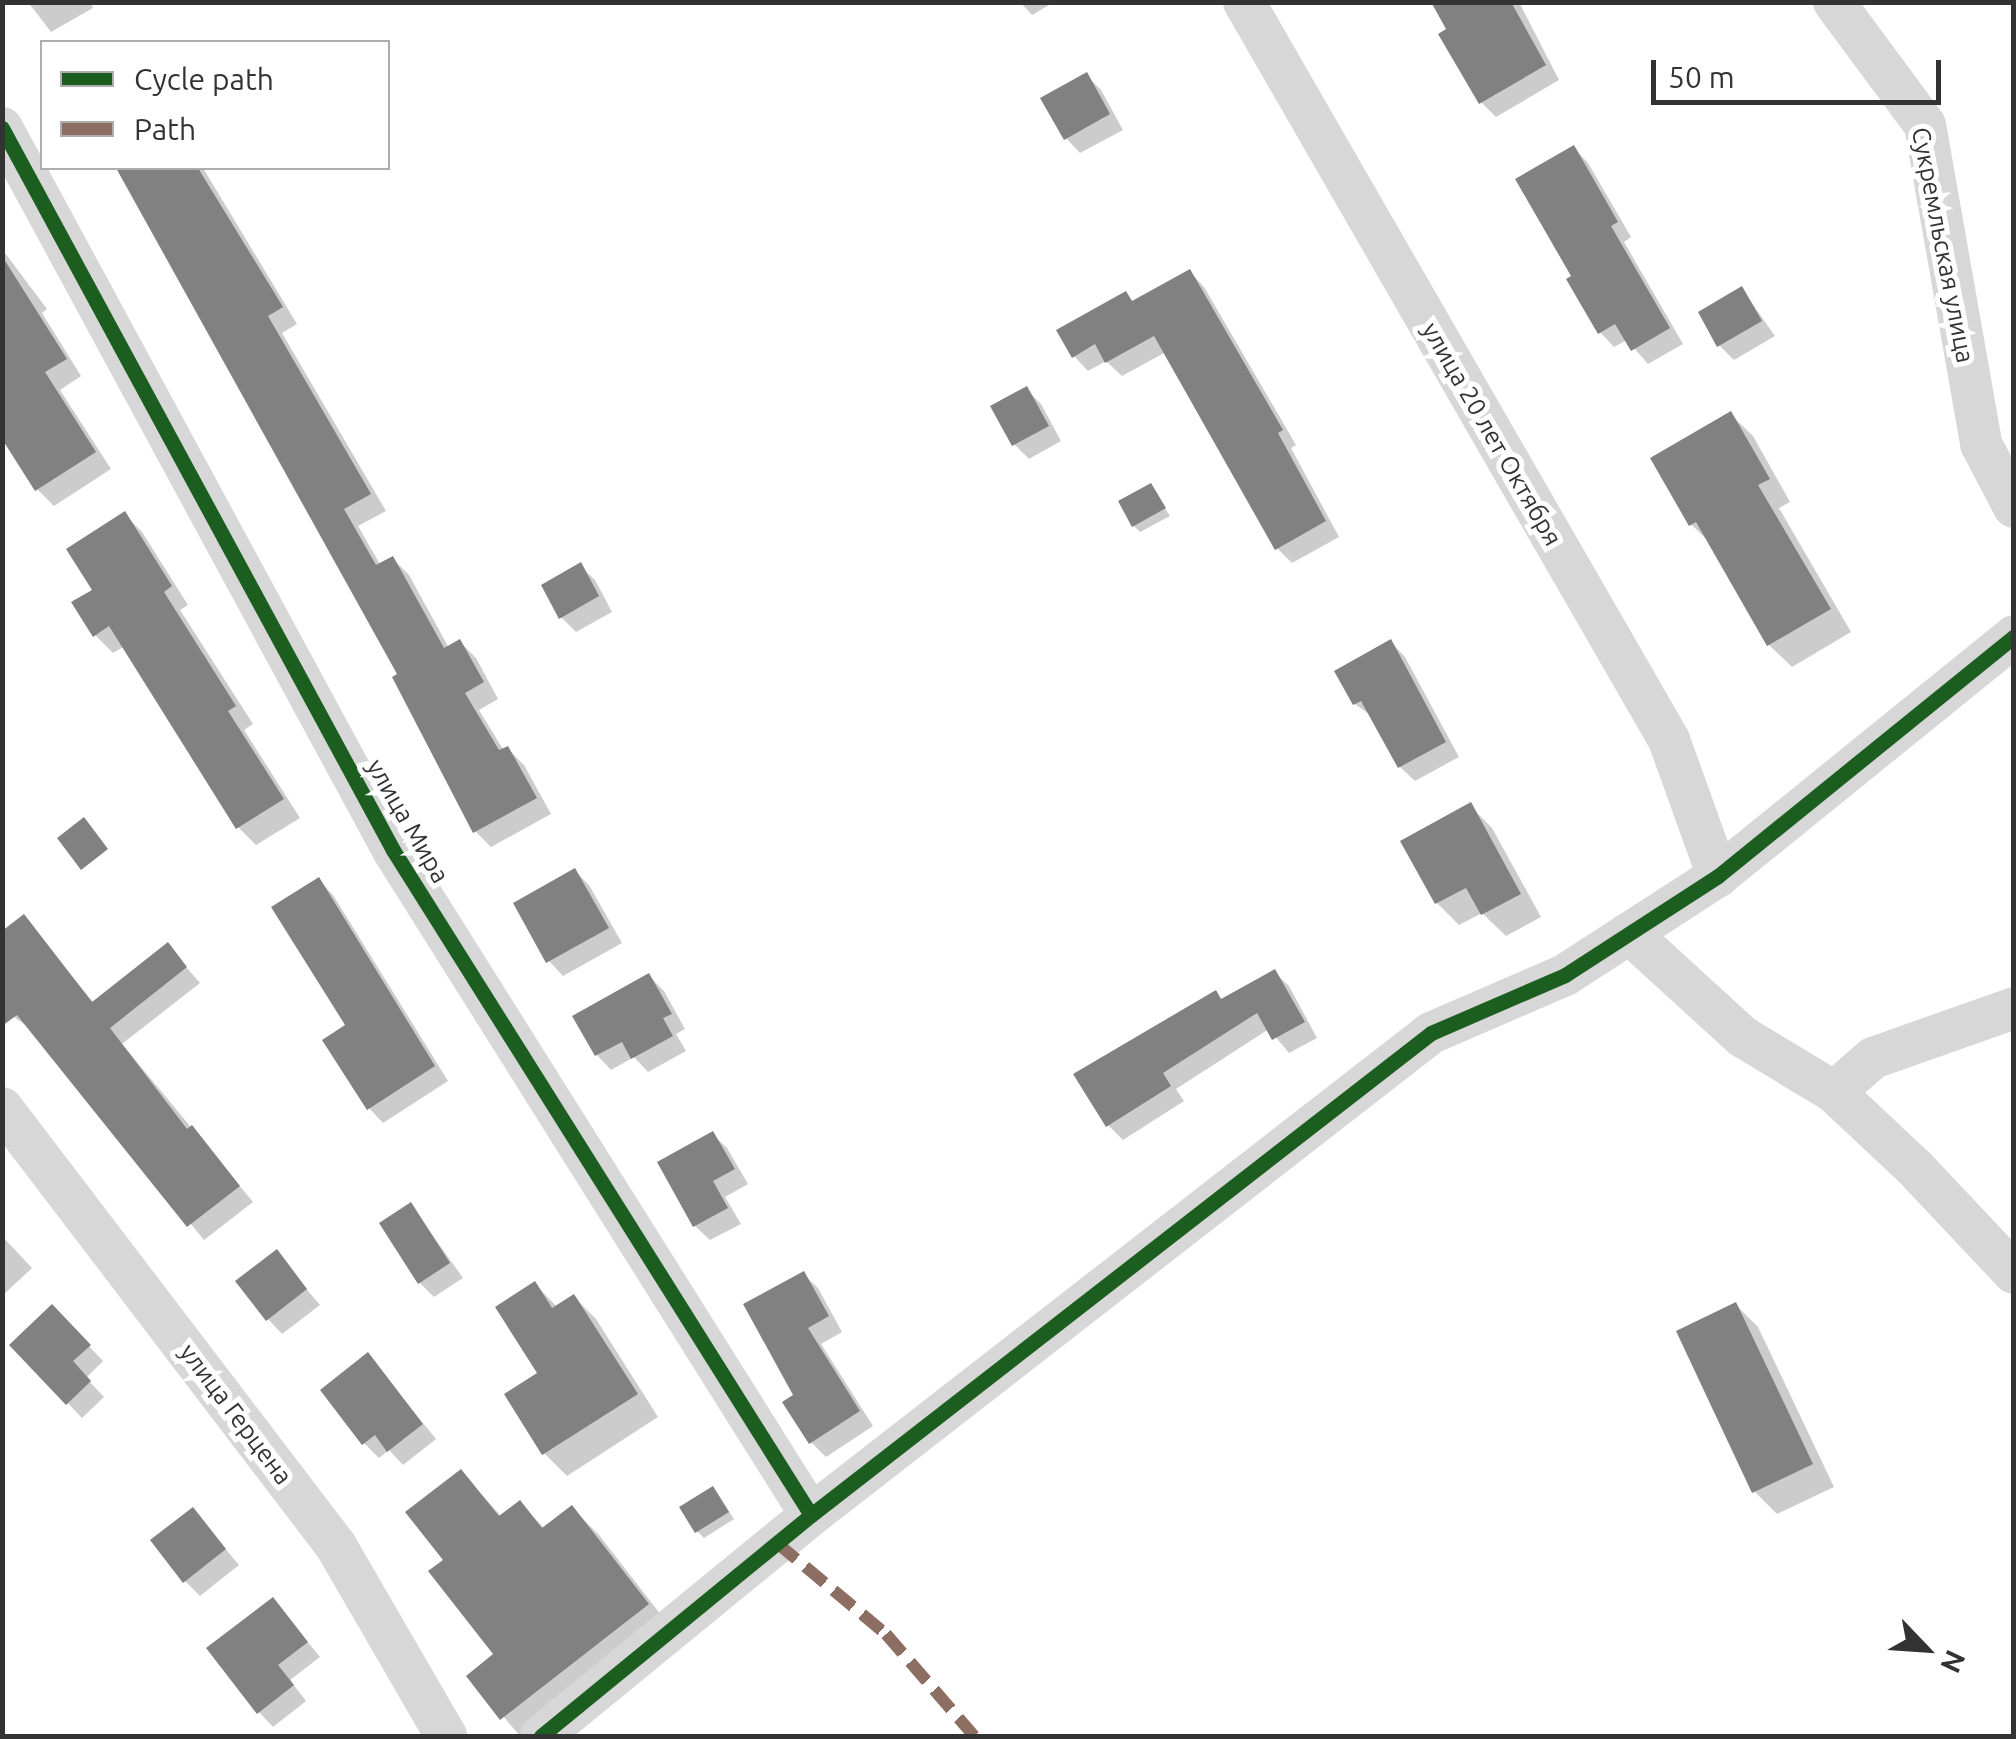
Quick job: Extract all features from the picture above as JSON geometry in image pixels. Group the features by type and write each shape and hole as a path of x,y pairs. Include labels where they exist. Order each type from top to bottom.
{"street":[{"name":"улица 20 лет Октября","path":"1244,2 1668,740 1718,876"},
{"name":"Сукремльская улица","path":"1834,2 1925,125 1981,444 2014,507"},
{"name":"улица Мира","path":"2,128 394,850 811,1515"},
{"path":"541,1736 811,1515 1431,1033 1565,975 1718,876 2014,636"},
{"path":"1629,933 1743,1037 1834,1092 1916,1168 2014,1273"},
{"path":"1834,1092 1873,1058 2014,1008"},
{"name":"улица Герцена","path":"2,1108 336,1546 446,1736"}],"building":[{"path":"1431,2 1511,2 1546,65 1479,104 1438,34 1446,29"},
{"path":"1087,72 1110,114 1064,140 1040,98"},
{"path":"1574,145 1618,222 1611,226 1670,328 1631,351 1615,324 1598,334 1566,279 1571,276 1515,179"},
{"path":"117,170 199,170 283,307 268,316 371,494 344,509 376,565 393,556 444,648 460,639 484,682 465,693 499,750 508,746 537,798 473,833 392,677 397,674"},
{"path":"2,256 67,359 45,372 96,452 35,491 2,439"},
{"path":"1190,269 1283,430 1278,433 1326,521 1275,550 1154,336 1105,363 1095,344 1072,358 1056,330 1126,291 1132,301"},
{"path":"1742,286 1762,321 1717,347 1698,312"},
{"path":"1027,386 1049,426 1012,446 990,406"},
{"path":"1731,411 1770,479 1758,485 1831,609 1767,646 1696,522 1689,526 1650,458"},
{"path":"1151,483 1166,508 1132,527 1118,501"},
{"path":"125,511 172,586 164,592 236,706 228,711 284,799 236,829 109,626 93,637 71,602 92,590 66,549"},
{"path":"581,562 599,596 559,619 541,585"},
{"path":"1391,639 1446,742 1398,768 1361,701 1353,705 1334,671"},
{"path":"1471,802 1521,894 1481,915 1466,888 1435,904 1400,841"},
{"path":"84,817 108,849 81,870 57,838"},
{"path":"575,868 609,928 546,963 513,903"},
{"path":"319,877 435,1066 367,1110 322,1040 345,1025 271,907"},
{"path":"24,914 92,1002 168,942 187,967 110,1028 187,1129 192,1125 240,1186 187,1227 17,1015 2,1026 2,931"},
{"path":"1275,969 1305,1022 1272,1040 1257,1013 1163,1073 1171,1086 1106,1127 1073,1074 1216,990 1221,999"},
{"path":"649,973 672,1014 663,1018 673,1036 631,1059 622,1042 595,1056 572,1016"},
{"path":"713,1131 735,1169 713,1181 728,1208 693,1227 657,1162"},
{"path":"411,1202 450,1263 418,1284 379,1223"},
{"path":"277,1249 307,1289 266,1321 235,1281"},
{"path":"804,1271 829,1316 808,1328 860,1411 809,1444 782,1402 793,1395 743,1304"},
{"path":"535,1281 552,1308 574,1294 638,1394 542,1455 504,1394 537,1373 495,1307"},
{"path":"1736,1302 1813,1464 1752,1493 1676,1331"},
{"path":"52,1304 91,1345 73,1361 91,1381 66,1405 9,1345"},
{"path":"368,1352 423,1424 387,1452 375,1435 362,1445 320,1390"},
{"path":"461,1469 499,1516 520,1500 542,1528 572,1505 649,1604 500,1720 466,1676 493,1654 428,1571 443,1560 405,1512"},
{"path":"713,1486 729,1512 695,1533 679,1507"},
{"path":"193,1507 226,1549 183,1583 150,1540"},
{"path":"273,1597 308,1642 278,1665 294,1685 257,1714 206,1648"}],"marked path":[{"path":"777,1543 886,1634 974,1736"}],"cycle path":[{"path":"2,128 393,850 811,1515"},
{"path":"541,1736 811,1515 1431,1033 1565,975 1718,876 2014,636"}]}
